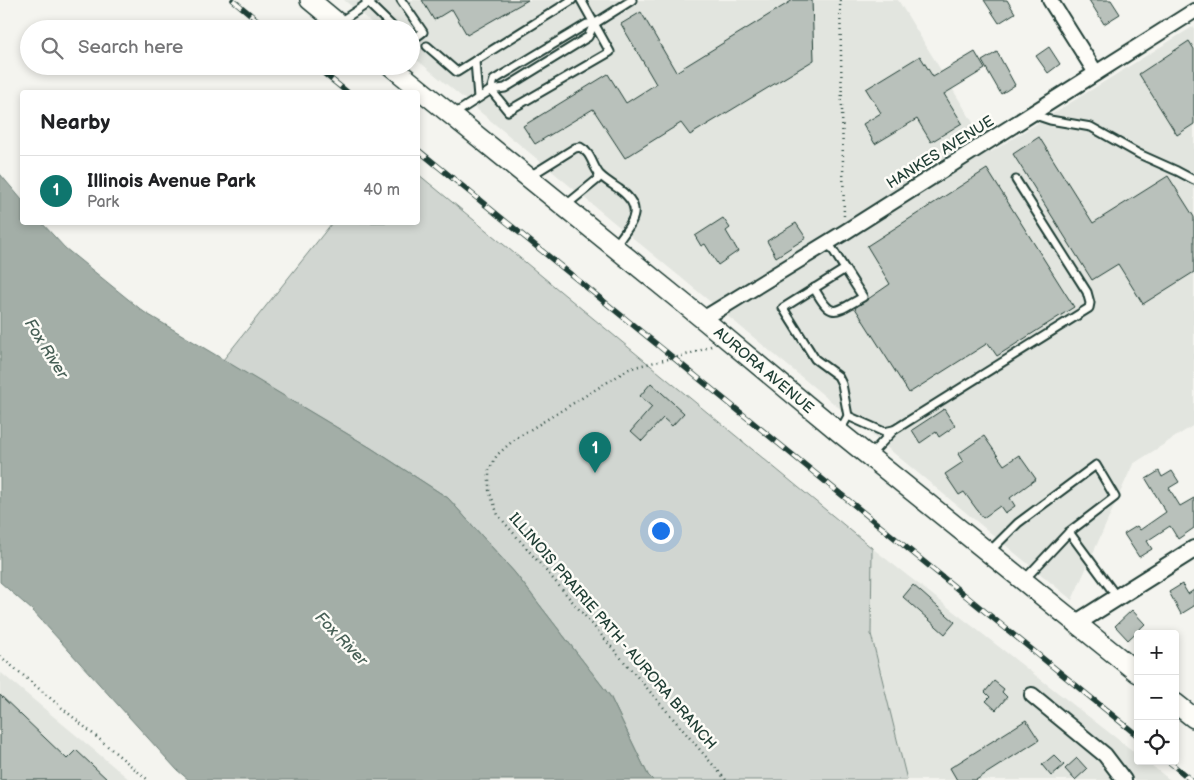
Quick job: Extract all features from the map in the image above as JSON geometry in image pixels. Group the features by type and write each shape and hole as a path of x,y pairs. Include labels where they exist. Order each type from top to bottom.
{"main road":[{"path":"310,0 334,20"},
{"name":"AURORA AVENUE","path":"402,75 725,337 843,424 869,456 1134,670"},
{"path":"1179,706 1194,718"}],"street":[{"path":"1050,0 1096,74"},
{"name":"HANKES AVENUE","path":"703,319 845,232 1194,11"},
{"path":"1075,624 1194,550"},
{"path":"1032,695 1106,755 1124,780"}],"lane":[{"path":"401,0 415,20"},
{"path":"427,46 457,72 572,0"},
{"path":"491,90 508,111 610,52 581,0"},
{"path":"491,90 494,80 587,24 594,24 632,0"},
{"path":"348,20 369,1 387,20"},
{"path":"451,115 491,90 505,88 588,37 594,24"},
{"path":"475,62 478,98"},
{"path":"1032,114 1050,120 1091,127 1139,154 1194,180"},
{"path":"527,177 575,148 580,147 586,150 599,174 630,197 634,204 635,214 614,247"},
{"path":"564,207 598,179 599,174"},
{"path":"869,456 894,430 1089,308 1090,303 1087,292 1016,180"},
{"path":"814,288 824,305 832,310 839,310 863,297 828,242"},
{"path":"845,269 783,308 815,359 838,376 842,384 843,424 884,432 894,430"},
{"path":"988,553 1018,523 1096,465 1115,497 1069,532 1023,581"},
{"path":"1069,532 1117,598"}],"path":[{"path":"840,0 845,232"},
{"name":"ILLINOIS PRAIRIE PATH - AURORA BRANCH","path":"725,337 698,352 646,363 629,369 515,439 497,455 489,470 489,490 498,515 726,780"},
{"path":"0,656 148,780"}],"shaded area":[{"path":"344,0 898,0 991,152 1194,26 1194,425 1133,464 1072,600 420,62 420,20 368,20"},
{"path":"420,176 872,548 871,634 907,780 653,780 648,775 610,696 515,573 448,498 371,448 223,360 330,225 420,225"},
{"path":"872,548 1134,752 1134,765 1151,765 1170,780 907,780 871,634"},
{"path":"0,672 130,780 0,780"}],"water":[{"name":"Fox River","path":"0,174 20,198 20,225 44,225 65,248 144,312 371,448 448,498 515,573 610,696 648,775 653,780 189,780 177,770 32,610 0,582"}],"building":[{"path":"422,0 528,0 467,35 452,9 434,20"},
{"path":"793,0 812,0 814,60 690,135 681,123 625,158 593,109 535,144 523,126 608,74 626,103 656,84 621,24 641,12 676,72"},
{"path":"984,0 1007,0 1015,13 999,23"},
{"path":"1089,0 1111,0 1120,14 1104,24"},
{"path":"1189,41 1194,49 1194,124 1177,135 1139,74"},
{"path":"1049,47 1060,64 1048,73 1036,56"},
{"path":"975,52 985,69 944,94 962,123 931,142 917,119 875,144 863,124 881,113 866,89 920,56 933,77"},
{"path":"997,52 1015,85 1001,94 982,61"},
{"path":"1039,137 1093,223 1168,176 1194,217 1194,272 1143,304 1118,264 1092,280 1013,154"},
{"path":"987,169 1074,307 997,356 988,343 909,393 855,308 890,284 867,246"},
{"path":"723,218 730,228 726,231 738,251 718,265 705,244 701,246 695,236"},
{"path":"796,223 806,238 776,257 767,241"},
{"path":"651,383 684,413 672,426 663,418 642,441 631,431 652,407 640,396"},
{"path":"944,409 955,426 939,437 936,432 920,443 912,430"},
{"path":"984,436 1004,465 1019,455 1036,479 1010,498 1015,506 1005,513 1000,506 983,518 964,492 959,495 945,474 963,462 958,454"},
{"path":"1159,471 1162,477 1172,471 1179,482 1169,488 1180,506 1194,498 1194,528 1178,539 1170,526 1147,541 1152,549 1139,557 1124,534 1137,526 1140,530 1166,512 1146,479"},
{"path":"1182,584 1188,594 1194,590 1194,606 1181,614 1169,592"},
{"path":"913,585 955,622 945,634 903,597"},
{"path":"1132,610 1145,624 1139,630 1134,630 1134,634 1128,640 1115,626"},
{"path":"994,681 1004,689 1002,692 1007,697 996,710 986,701 990,697 985,692"},
{"path":"0,695 67,759 76,750 108,780 0,780"},
{"path":"1026,720 1039,740 976,780 957,780 950,768"},
{"path":"1054,755 1064,765 1051,776 1042,765"},
{"path":"1077,758 1087,769 1075,780 1065,769"}],"railway":[{"path":"233,0 257,20"},
{"path":"326,75 345,90"},
{"path":"420,152 1134,733"},
{"path":"1173,765 1191,780"}],"place":[{"name":"Illinois Avenue Park","path":"595,473"}]}
